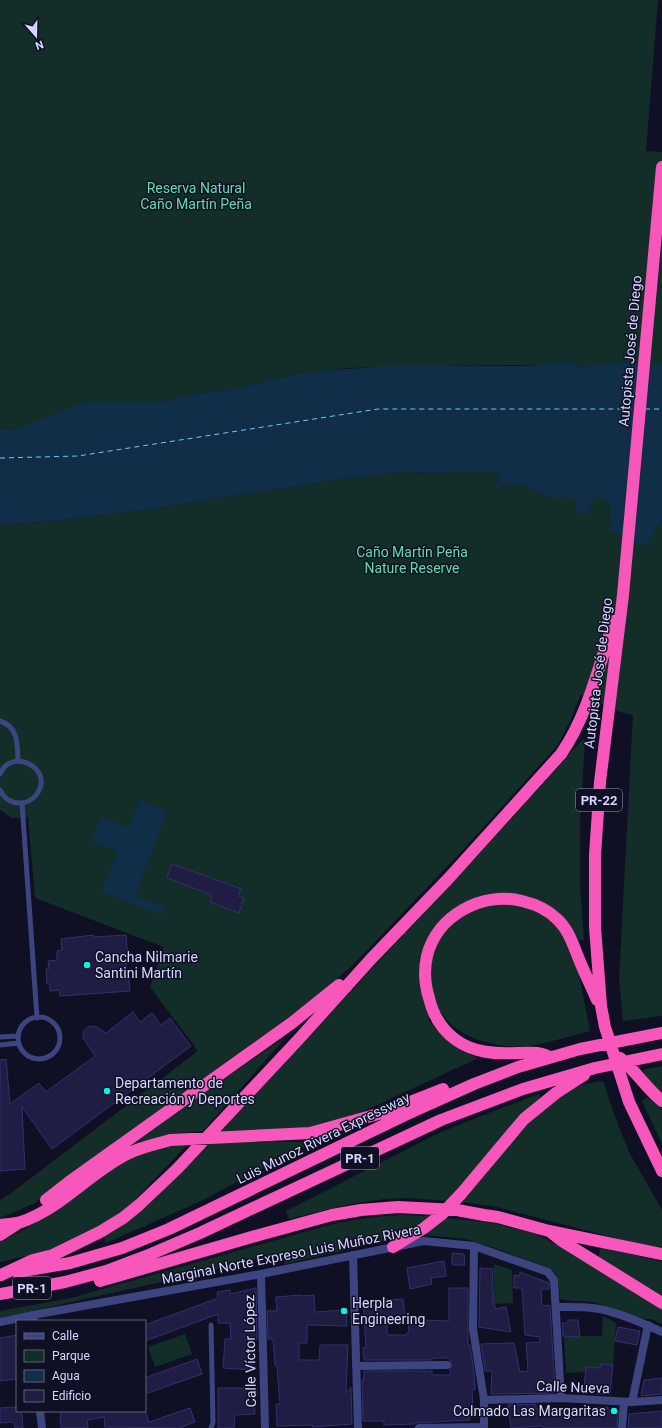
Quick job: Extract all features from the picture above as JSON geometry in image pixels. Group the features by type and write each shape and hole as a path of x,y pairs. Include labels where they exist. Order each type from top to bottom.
{"highway":[{"name":"Autopista José de Diego","path":"662,167 623,590 600,782 595,855 595,927 601,1006 605,1027 629,1102 662,1171"},
{"path":"1,1276 33,1260 53,1255 100,1232 123,1218 139,1205 177,1169 298,1040 371,959 453,874 561,754 569,742 586,705 623,590"},
{"path":"550,1057 542,1053 503,1054 479,1051 457,1041 442,1026 435,1016 427,992 426,964 430,947 444,924 466,908 480,902 510,898 531,903 552,914 564,926 580,964 601,1006"},
{"path":"0,1235 20,1222 69,1182 293,1022 371,959"},
{"name":"Luis Munoz Rivera Expressway","path":"1,1276 70,1263 129,1246 169,1229 400,1117 474,1084 518,1067 580,1049 662,1033"},
{"path":"613,1052 630,1066 652,1093 662,1101"},
{"name":"PR-1","path":"0,1294 65,1282 106,1271 200,1233 441,1120 523,1089 596,1068 662,1054"},
{"path":"393,1246 424,1228 442,1214 461,1194 524,1119 556,1093 596,1068"},
{"path":"0,1225 20,1222 39,1214 112,1163 129,1153 150,1145 170,1140 310,1133 382,1113 443,1090 474,1084"},
{"path":"65,1282 93,1282 332,1215 361,1210 398,1207 457,1210 498,1217 549,1231 659,1254"},
{"path":"549,1231 562,1241 662,1303"}],"street":[{"name":"Marginal Norte Expreso Luis Muñoz Rivera","path":"16,1320 261,1274 393,1246 424,1241 474,1246 548,1272 554,1280 562,1398"},
{"path":"419,1428 484,1427 484,1400 473,1328 474,1246"},
{"path":"353,1255 358,1428"},
{"name":"Calle Víctor López","path":"261,1274 265,1428"},
{"path":"556,1308 580,1307 601,1309 648,1325 662,1332"},
{"name":"Marginal Norte Expreso Luis Muñoz Rivera","path":"0,1322 16,1320"},
{"path":"622,1428 648,1325"},
{"path":"356,1366 447,1365"},
{"name":"Calle Nueva","path":"484,1400 562,1398 628,1402 662,1400"},
{"path":"40,1412 42,1428"}],"lane":[{"path":"0,721 11,727 16,735 18,761"},
{"path":"0,774 6,766 18,761 27,762 37,769 41,780 37,794 29,801 22,803 11,802 0,791"},
{"path":"22,803 37,1018"},
{"path":"37,1018 48,1020 57,1027 59,1039 56,1050 47,1057 35,1058 25,1053 19,1043 18,1036 21,1028 26,1022 37,1018"},
{"path":"0,1037 18,1036"},
{"path":"0,1045 19,1043"},
{"path":"211,1325 214,1422 211,1428"}],"green space":[{"name":"Reserva Natural Caño Martín Peña","path":"0,0 658,0 646,151 662,152 662,363 622,362 580,367 566,361 541,365 347,368 305,372 229,390 184,395 163,402 132,403 32,424 13,430 0,428"},
{"name":"Caño Martín Peña Nature Reserve","path":"408,472 496,472 499,479 498,485 521,484 543,496 574,497 576,501 589,510 592,502 597,497 607,501 610,505 611,519 609,530 640,546 648,544 662,520 662,1016 623,1021 619,979 633,715 620,712 581,694 558,745 460,853 352,966 299,1010 172,1101 47,1194 33,1204 0,1218 0,1200 10,1194 198,1051 150,987 164,947 35,898 28,817 12,818 0,810 0,525 55,521 138,511 349,478"},
{"path":"582,740 585,740 580,821 580,885 584,940 578,941 574,932 565,939 578,970 590,1031 536,1045 518,1047 498,1045 469,1036 451,1024 441,1012 428,1019 450,1043 478,1058 343,1121 323,1127 221,1132 544,784"},
{"path":"285,1038 203,1131 177,1133 152,1139 120,1150"},
{"path":"662,1066 662,1093 653,1085 642,1070"},
{"path":"603,1081 630,1154 662,1210 662,1247 642,1245 497,1207 461,1202 531,1118 571,1089 586,1084"},
{"path":"539,1094 540,1098 528,1108 447,1201 409,1198 374,1200 337,1207 289,1219 286,1211 437,1134"},
{"path":"647,1097 662,1109 662,1144 642,1101"},
{"path":"212,1142 313,1142 203,1200 106,1243 103,1235 135,1215 151,1202"},
{"path":"188,1144 131,1204 112,1219 69,1243 44,1252 0,1262 0,1242 26,1229 92,1181 134,1156 171,1145"},
{"path":"382,1216 429,1216 417,1225 384,1241 285,1264 282,1252 215,1270 0,1318 0,1311 71,1298 322,1227 342,1222"},
{"path":"445,1218 492,1223 533,1233 565,1249 662,1308 662,1324 651,1319 644,1319 594,1302 560,1299 557,1277 553,1270 549,1268 466,1239 425,1235"},
{"path":"601,1247 662,1262 662,1298 598,1258"},
{"path":"494,1264 512,1270 513,1303 493,1304"},
{"path":"603,1316 616,1323 613,1365 601,1364 600,1368 586,1367 585,1372 566,1373 564,1336 602,1336"},
{"path":"185,1334 192,1354 155,1367 148,1347"}],"water":[{"path":"566,361 580,367 622,362 662,363 662,520 648,544 640,546 609,530 611,509 607,501 603,499 597,497 593,501 586,515 579,513 575,508 576,501 574,497 543,496 521,484 498,485 499,479 496,472 408,472 349,478 138,511 55,521 0,525 0,428 13,430 86,402 163,402 184,395 229,390 305,372 403,365 520,366 541,365"},
{"path":"140,800 167,811 135,896 165,907 162,915 102,892 118,852 91,841 101,817 129,828"}],"building":[{"path":"172,864 241,889 238,896 244,898 239,913 210,902 212,895 167,878"},
{"name":"Cancha Nilmarie Santini Martín","path":"93,935 94,937 126,935 128,961 126,961 127,979 129,979 130,991 60,996 59,990 50,991 50,984 47,984 46,969 49,969 48,961 57,960 57,951 62,950 61,939"},
{"name":"Departamento de Recreación y Deportes","path":"133,1012 140,1022 152,1013 161,1025 170,1018 191,1046 52,1149 22,1107 25,1169 0,1171 0,1060 6,1059 10,1104 39,1083 46,1092 95,1056 83,1038 83,1032 88,1027 95,1026 106,1033"},
{"path":"452,1253 464,1254 465,1265 452,1265"},
{"path":"444,1261 446,1276 431,1278 432,1284 410,1289 407,1268"},
{"path":"480,1268 493,1269 493,1305 495,1305 495,1309 506,1307 511,1332 479,1327"},
{"path":"520,1272 549,1283 549,1289 541,1289 542,1306 550,1305 554,1393 491,1394 492,1371 485,1371 481,1344 514,1343 520,1372 528,1371 526,1343 540,1342 540,1337 525,1335 522,1288 514,1288 514,1275 520,1276"},
{"path":"256,1288 257,1339 255,1339 253,1370 223,1368 225,1339 231,1339 230,1323 218,1323 218,1314 146,1341 146,1325 218,1298 217,1292 230,1290 230,1294"},
{"path":"449,1288 468,1288 468,1345 470,1345 475,1390 472,1390 473,1409 469,1409 470,1420 384,1425 384,1421 363,1421 362,1380 364,1380 364,1371 432,1371 432,1375 450,1375 452,1365 449,1358 432,1358 432,1360 364,1360 363,1348 366,1348 363,1301 403,1299 405,1316 387,1317 387,1335 407,1335 407,1333 409,1333 408,1317 422,1317 422,1320 449,1321"},
{"path":"314,1295 315,1312 346,1310 347,1326 307,1325 307,1343 299,1343 299,1360 319,1360 320,1345 348,1345 346,1393 351,1387 352,1424 313,1427 313,1425 277,1426 276,1404 280,1404 277,1367 275,1365 273,1339 268,1339 267,1311 277,1311 276,1297"},
{"path":"568,1320 578,1320 580,1337 563,1336 562,1323 568,1323"},
{"path":"618,1327 640,1331 637,1345 615,1341"},
{"path":"16,1335 16,1379 0,1381 0,1338"},
{"path":"197,1359 202,1374 146,1394 146,1378"},
{"path":"601,1364 613,1365 610,1394 597,1394 598,1389 584,1387 586,1367 600,1368"},
{"path":"662,1378 662,1394 641,1396 644,1380"},
{"path":"218,1388 257,1388 257,1396 254,1396 255,1414 235,1415 234,1428 218,1428"},
{"path":"536,1404 536,1409 596,1409 608,1407 608,1410 618,1411 617,1428 543,1428 543,1426 511,1428 508,1405"},
{"path":"16,1407 16,1412 21,1412 22,1414 23,1428 15,1428 14,1422 0,1423 0,1408"},
{"path":"190,1408 195,1422 179,1428 105,1427 104,1417 87,1420 88,1428 61,1428 60,1412 145,1412 149,1422"},
{"path":"662,1411 662,1428 628,1428 629,1414"}],"ferry route":[{"path":"0,458 78,456 378,409 633,409"},
{"path":"645,409 662,409"}],"place":[{"name":"Cancha Nilmarie Santini Martín","path":"87,965"},
{"name":"Departamento de Recreación y Deportes","path":"107,1091"},
{"name":"Herpla Engineering","path":"344,1311"},
{"name":"Colmado Las Margaritas","path":"614,1411"}]}
